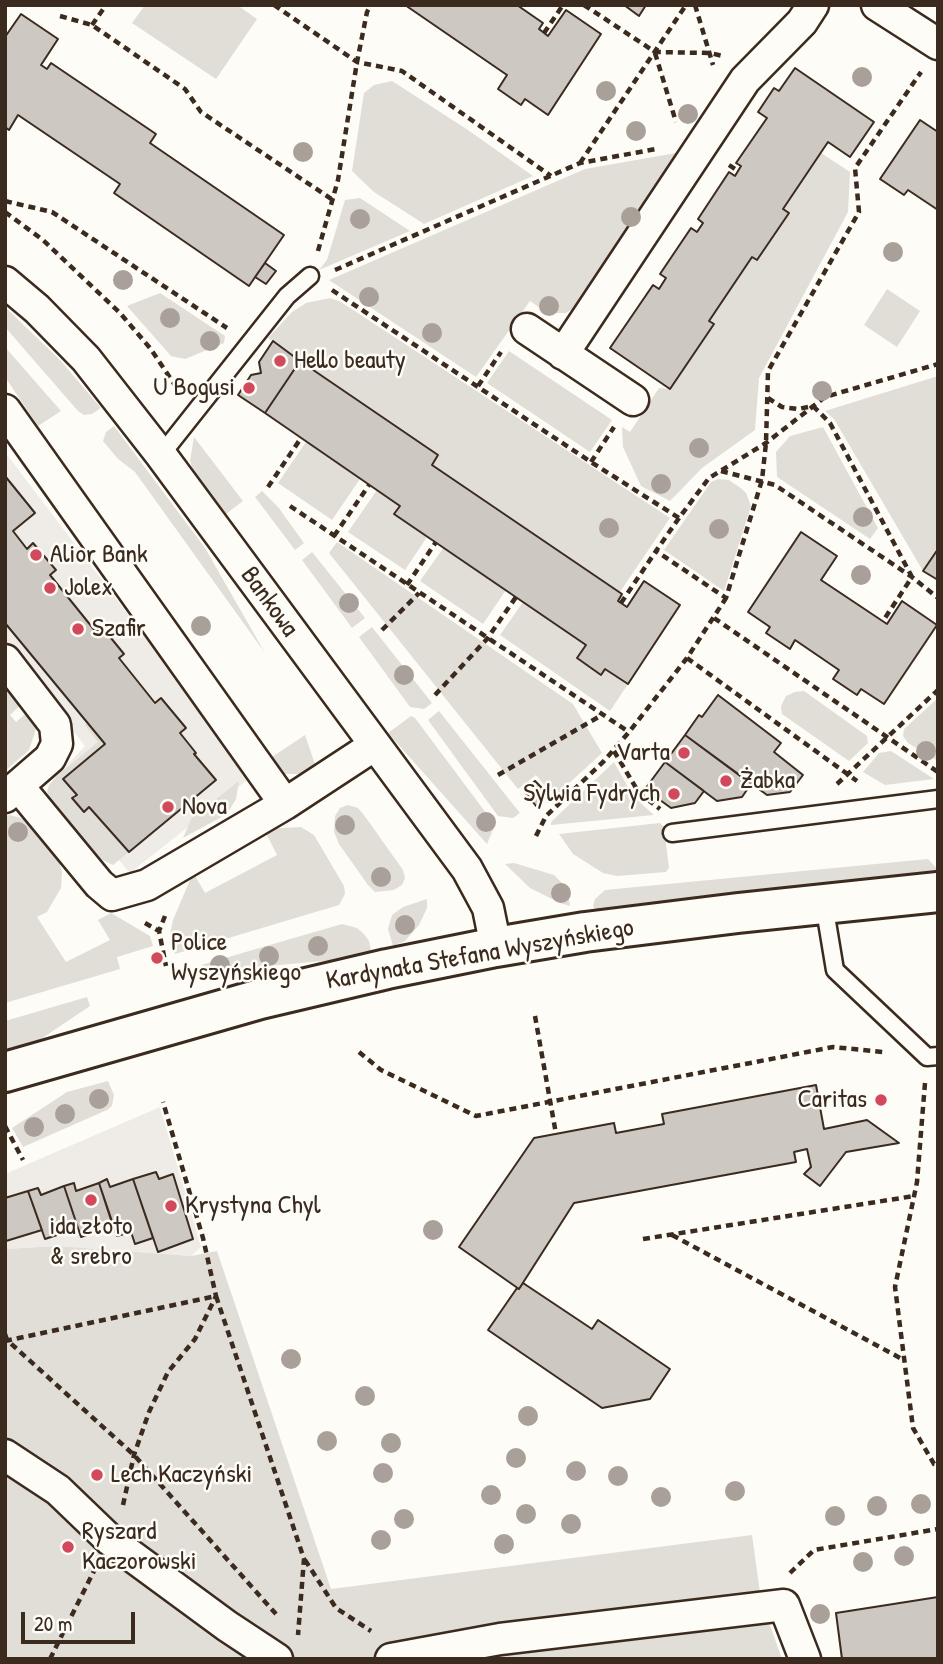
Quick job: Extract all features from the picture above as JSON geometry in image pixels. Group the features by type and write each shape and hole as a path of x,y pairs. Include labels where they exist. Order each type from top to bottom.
{"street":[{"path":"563,354 692,145 727,107 759,64 802,22 813,5"},
{"path":"877,5 938,44"},
{"name":"Bankowa","path":"5,282 37,309 86,359 161,455 467,869 488,908 496,947"},
{"path":"527,330 633,400"},
{"path":"6,414 285,804"},
{"path":"5,660 55,725 57,744 50,758 12,792 112,895 147,885 285,804 375,745"},
{"name":"Kardynała Stefana Wyszyńskiego","path":"14,1071 273,995 496,947 585,932 938,892"},
{"path":"5,1455 58,1490 110,1540 227,1626 277,1659"},
{"path":"399,1657 499,1639 784,1605 805,1659"}],"lane":[{"path":"161,455 287,296 310,276"},
{"path":"671,833 938,799"},
{"path":"824,904 835,970 933,1056"}],"path":[{"path":"92,25 106,5"},
{"path":"274,5 357,62 402,71 551,176"},
{"path":"371,5 367,12 357,62 333,200 310,276 327,273 580,163 692,145 655,52"},
{"path":"544,33 563,5"},
{"path":"584,5 655,52 710,53 759,64"},
{"path":"580,163 686,5"},
{"path":"695,5 727,107"},
{"path":"60,16 92,25 185,89 201,112 333,200"},
{"path":"536,836 546,816 614,751 687,658 726,598 762,480 768,371 859,212 855,168 921,72"},
{"path":"5,201 52,212 249,343"},
{"path":"5,212 43,240 120,313 150,348 195,414"},
{"path":"767,397 782,407 797,409 813,406 830,423 912,577"},
{"path":"268,486 301,438"},
{"path":"720,471 775,485 912,577 938,598"},
{"path":"334,536 369,485"},
{"path":"290,506 629,732"},
{"path":"621,603 679,518"},
{"path":"407,585 436,542"},
{"path":"656,551 726,598"},
{"path":"883,621 912,577"},
{"path":"382,630 419,593"},
{"path":"435,695 487,639 516,597"},
{"path":"714,618 938,772"},
{"path":"687,658 892,806"},
{"path":"799,817 888,739 938,690"},
{"path":"498,775 602,715"},
{"path":"614,751 639,793 670,816"},
{"path":"535,1016 556,1134"},
{"path":"359,1052 381,1070 476,1116 833,1047 933,1056 917,1182 895,1287 913,1428 934,1464 938,1465"},
{"path":"163,1102 203,1238 216,1296 304,1559 336,1608 399,1657"},
{"path":"5,1126 23,1160"},
{"path":"643,1240 914,1196"},
{"path":"672,1235 903,1359"},
{"path":"6,1338 216,1296"},
{"path":"50,1659 110,1540 149,1412 169,1372 195,1339 216,1296"},
{"path":"6,1338 134,1455 280,1619"},
{"path":"784,1605 790,1574 814,1550 938,1530"},
{"path":"289,1629 298,1639 304,1559"}],"shaded area":[{"path":"145,5 237,5 257,19 216,79 132,23"},
{"path":"392,81 533,176 424,224 374,192 352,171 364,93 374,85"},
{"path":"676,153 681,156 582,303 566,313 557,313 546,312 530,301 476,377 329,280 585,169"},
{"path":"821,153 850,172 848,212 759,378 755,430 702,468 670,501 641,486 623,447 622,427 630,432 659,388 670,389 714,325 709,321"},
{"path":"360,198 410,231 319,270 327,260 345,200"},
{"path":"887,289 920,311 897,347 864,325"},
{"path":"160,293 225,336 224,343 185,359 171,356 127,306"},
{"path":"330,298 341,302 670,518 620,592 432,465 268,338 292,312 306,303"},
{"path":"5,307 60,360 101,408 92,414 84,415 78,411 5,327"},
{"path":"5,347 61,411 38,426 5,377"},
{"path":"509,351 612,420 590,452 487,383"},
{"path":"938,376 938,549 923,571 834,419 825,411"},
{"path":"114,426 205,548 265,653 135,472 118,459 103,441 106,432"},
{"path":"823,427 878,528 870,539 777,477 776,452 790,436"},
{"path":"194,437 243,501 226,514 193,470 190,461"},
{"path":"306,442 360,479 332,520 278,483"},
{"path":"5,452 251,777 130,873 52,781 85,746 5,643"},
{"path":"718,479 729,480 742,489 751,506 724,591 664,550 711,482"},
{"path":"377,490 400,506 395,514 427,537 405,570 348,532"},
{"path":"262,491 278,507 304,543 295,550 255,497"},
{"path":"337,542 573,704 602,753 554,797 536,775 518,789 329,553"},
{"path":"444,547 506,590 483,624 420,581"},
{"path":"312,552 365,618 352,628 302,560"},
{"path":"523,602 586,645 577,659 600,675 605,669 628,684 610,711 500,635"},
{"path":"372,627 432,703 424,709 410,707 359,637"},
{"path":"5,682 23,703 10,715 16,722 29,711 36,729 29,750 5,771"},
{"path":"804,691 867,736 868,743 849,761 782,714 781,706 786,696"},
{"path":"938,698 938,761 908,743 903,736 904,729"},
{"path":"439,711 520,813 513,818 498,816 428,720"},
{"path":"411,716 495,825 487,844 388,733"},
{"path":"88,723 105,744 63,779 77,795 73,799 83,812 89,807 129,852 113,865 98,858 47,792 57,776 98,742 85,725"},
{"path":"305,735 315,764 308,770 300,774 280,774 266,761"},
{"path":"891,751 934,779 885,785 863,772 879,753"},
{"path":"614,762 633,796 654,815 551,825 551,822"},
{"path":"239,781 236,799 227,814 183,838 191,819"},
{"path":"348,805 358,808 364,815 403,870 405,878 402,885 394,890 375,892 339,844 334,832 335,816 340,808"},
{"path":"10,815 31,824 59,860 61,888 47,912 37,917 66,962 110,940 98,920 111,913 150,936 153,946 117,957 120,969 5,1003 5,816"},
{"path":"660,823 664,827 669,868 666,872 617,876 603,873 573,854 559,834"},
{"path":"301,827 314,835 344,886 345,894 339,905 175,954 170,934 190,880 195,876 205,893 277,855 264,829"},
{"path":"928,859 938,870 596,910 593,906 595,899 605,890"},
{"path":"514,863 554,875 567,888 570,906 530,888 505,864"},
{"path":"427,899 427,908 419,925 405,941 393,946 388,929 392,915 403,907"},
{"path":"342,924 357,928 364,934 371,951 334,960 203,972 201,965"},
{"path":"87,997 90,1006 41,1039 5,1049 5,1021"},
{"path":"108,1081 114,1095 112,1106 107,1110 23,1147 12,1128 67,1092"},
{"path":"160,1107 201,1247 191,1256 57,1246 5,1249 5,1174"},
{"path":"57,1246 191,1256 217,1251 331,1589 752,1535 761,1600 782,1659 5,1659 5,1249"}],"building":[{"path":"405,5 517,5 543,23 539,29 548,36 566,10 601,34 548,115 525,99 521,105 498,89 507,75"},
{"path":"624,5 646,5 639,16"},
{"path":"21,14 58,39 41,65 47,69 51,63 156,134 150,143 284,235 249,286 114,193 120,184 18,115 9,130 5,127 5,37"},
{"path":"795,68 874,122 850,157 828,142 783,209 789,213 757,260 752,257 709,321 714,324 670,389 610,348 653,285 659,289 666,278 660,274 691,228 697,232 703,223 698,219 729,172 735,176 741,166 736,163 767,118 758,112 774,88 779,91"},
{"path":"920,120 938,132 938,210 908,190 904,195 880,179"},
{"path":"265,263 276,271 266,284 255,277"},
{"path":"273,341 300,361 265,413 238,395 251,375 261,373 259,362"},
{"path":"300,361 438,455 432,465 622,594 618,601 627,607 644,581 680,605 628,684 605,669 601,675 577,658 586,645 394,514 400,506 265,413"},
{"path":"5,476 35,513 13,531 27,549 33,543 56,570 50,575 96,632 102,627 124,654 119,658 155,703 161,698 186,728 180,733 216,780 129,852 89,807 84,812 72,798 77,795 63,779 105,744 5,623"},
{"path":"801,532 837,556 821,580 887,624 902,601 937,625 884,704 861,689 857,695 833,679 839,670 795,640 790,649 766,633 770,627 748,612"},
{"path":"938,549 938,580 923,571"},
{"path":"718,695 781,743 774,752 803,775 790,792 767,795 685,735"},
{"path":"685,735 751,784 742,797 717,801 665,762"},
{"path":"665,762 704,791 695,803 671,808 645,789"},
{"path":"535,781 549,795 536,806 524,791"},
{"path":"816,1085 824,1129 867,1120 899,1143 846,1152 820,1186 804,1174 811,1167 807,1149 794,1152 796,1162 574,1203 519,1289 459,1247 534,1138 614,1123 616,1133 664,1124 662,1114"},
{"path":"156,1172 159,1179 173,1174 193,1239 158,1252 133,1179"},
{"path":"107,1179 110,1187 133,1179 153,1238 135,1244 131,1232 117,1236 99,1183"},
{"path":"74,1183 76,1191 99,1183 113,1226 81,1237 64,1186"},
{"path":"64,1186 78,1228 45,1239 28,1191 38,1188 41,1195"},
{"path":"28,1191 42,1230 6,1241 5,1198"},
{"path":"523,1283 592,1329 598,1320 670,1369 650,1399 602,1408 488,1330"},
{"path":"938,1597 938,1659 842,1659 836,1613"}],"place":[{"name":"Hello beauty","path":"280,361"},
{"name":"U Bogusi","path":"249,388"},
{"name":"Alior Bank","path":"36,555"},
{"name":"Jolex","path":"50,588"},
{"name":"Szafir","path":"78,629"},
{"name":"Varta","path":"684,753"},
{"name":"Żabka","path":"726,781"},
{"name":"Sylwia Fydrych","path":"674,794"},
{"name":"Nova","path":"168,807"},
{"name":"Police Wyszyńskiego","path":"157,958"},
{"name":"Caritas","path":"881,1100"},
{"name":"ida złoto & srebro","path":"91,1200"},
{"name":"Krystyna Chyl","path":"171,1206"},
{"name":"Lech Kaczyński","path":"97,1475"},
{"name":"Ryszard Kaczorowski","path":"68,1547"}]}
